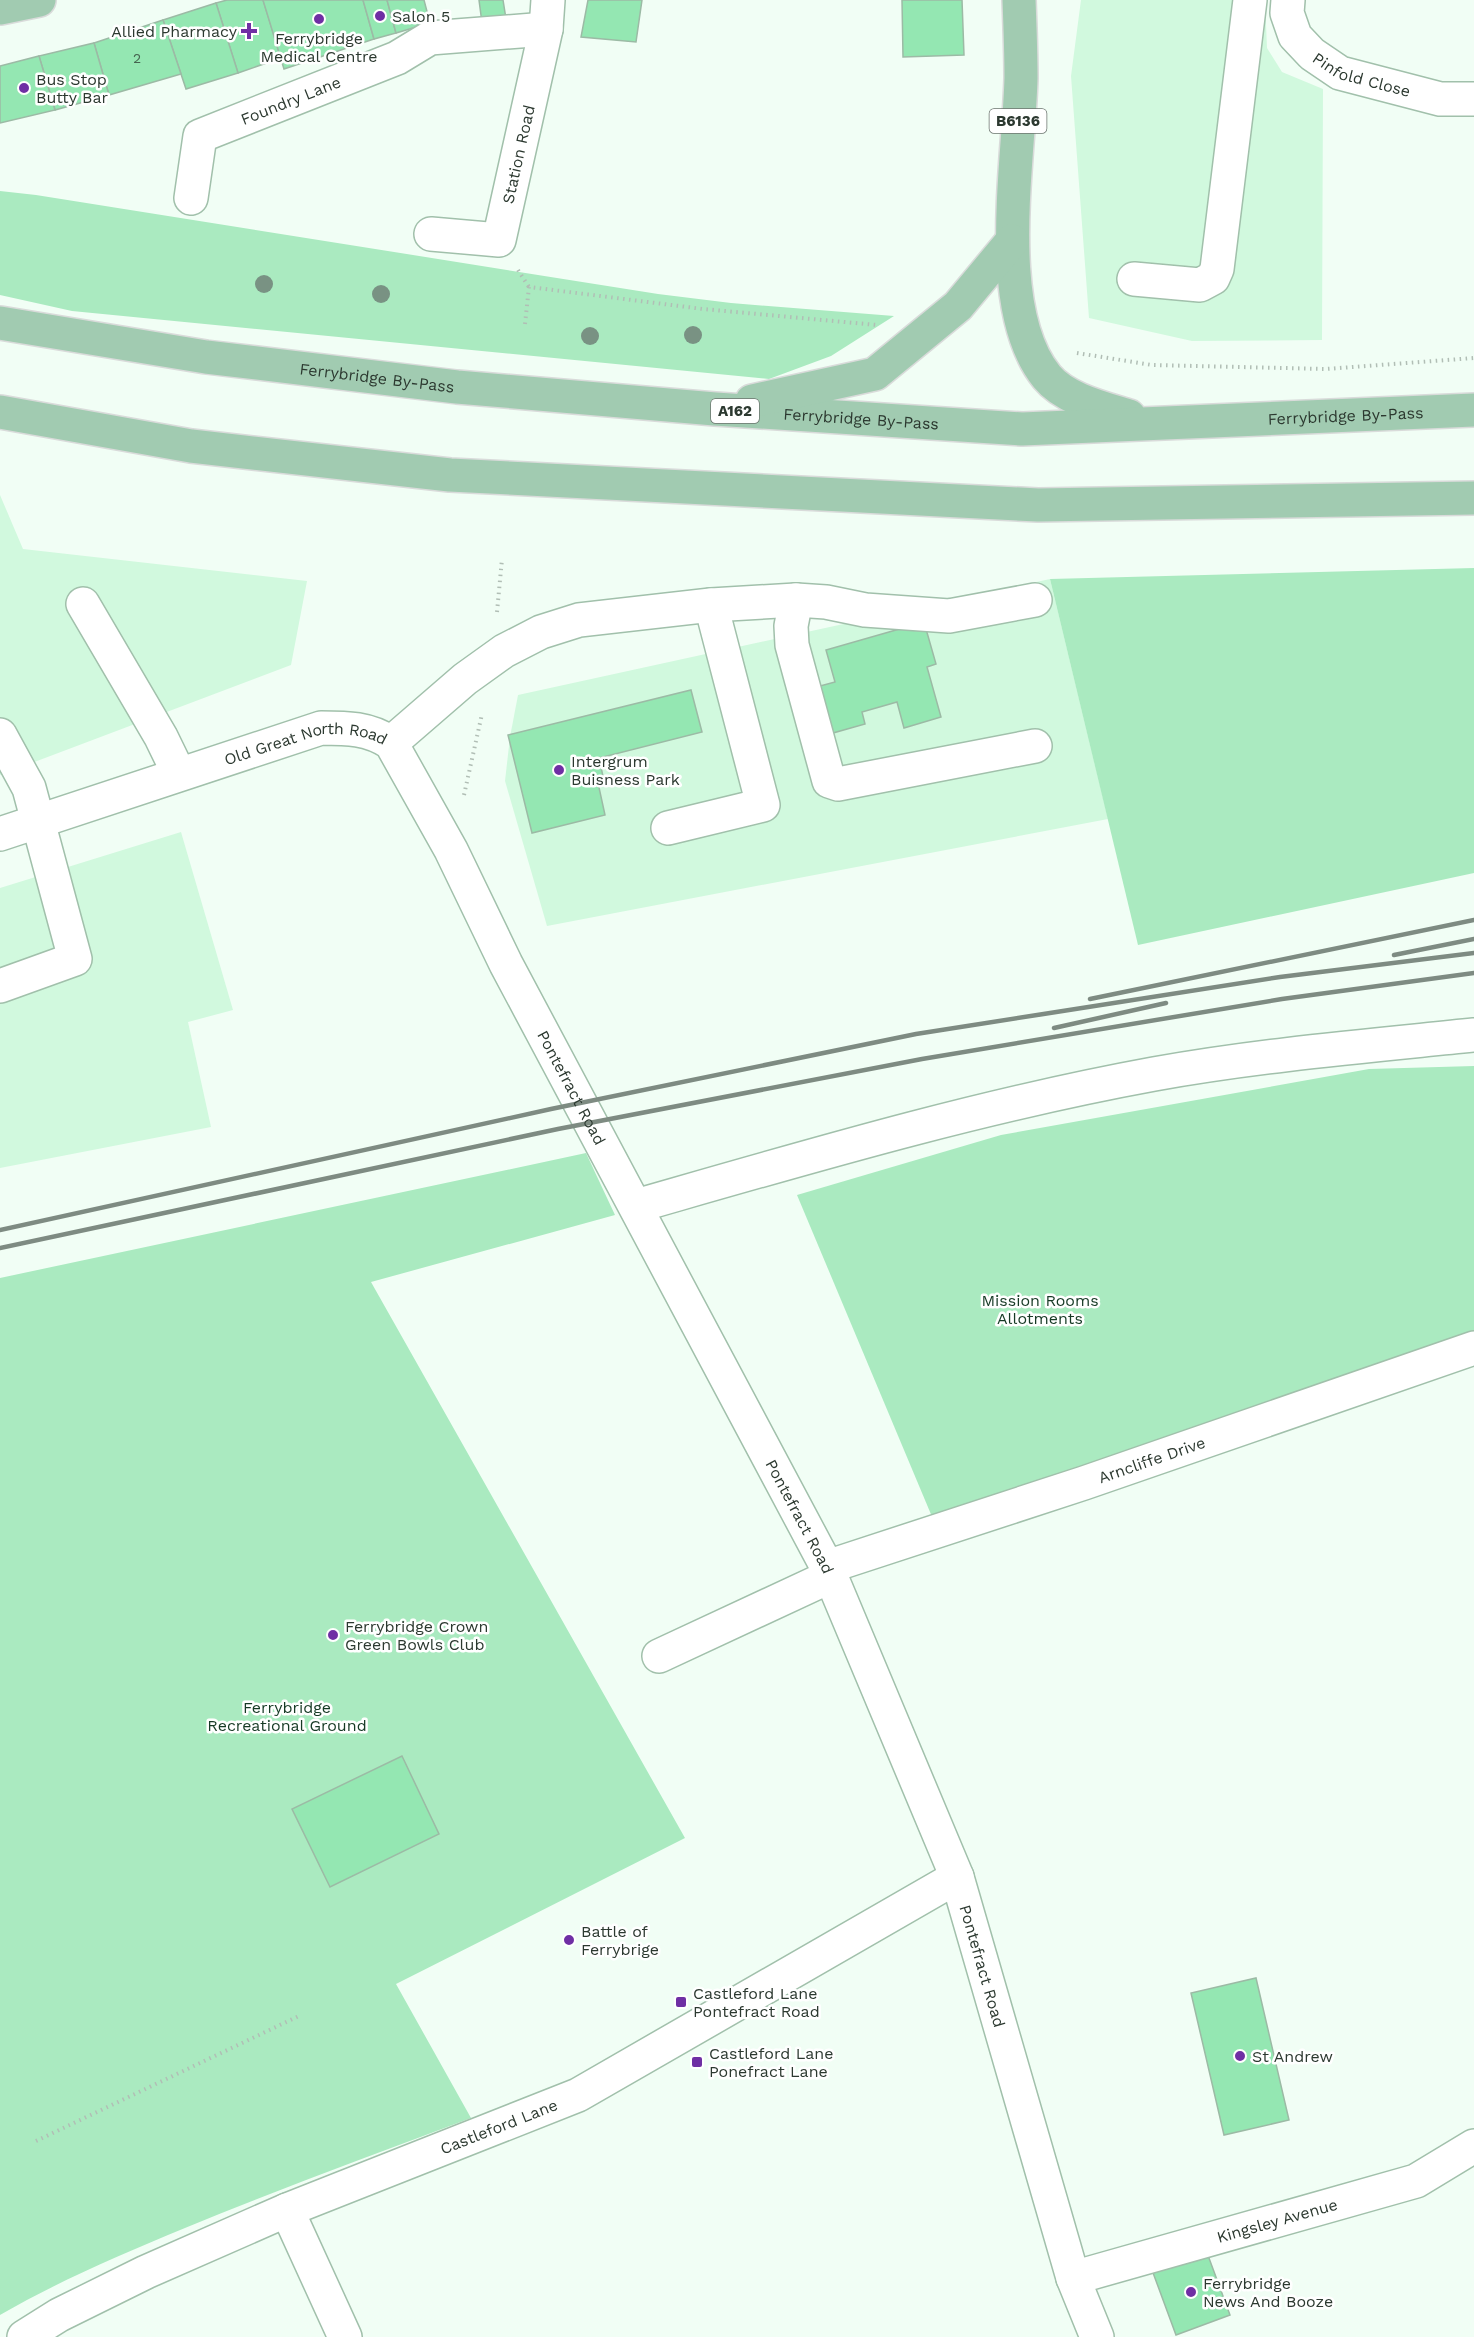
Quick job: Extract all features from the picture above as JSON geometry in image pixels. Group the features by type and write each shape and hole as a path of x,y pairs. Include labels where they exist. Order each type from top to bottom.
{"main road":[{"path":"0,8 39,0"},
{"name":"B6136","path":"1012,241 1021,78 1019,0"},
{"path":"715,410 875,374 958,306 1012,241"},
{"path":"1012,241 1019,317 1031,349 1048,378 1079,400 1150,423"},
{"name":"Ferrybridge By-Pass","path":"0,323 206,357 457,387 715,410 1022,429 1474,410"},
{"path":"0,412 191,446 450,475 1038,505 1474,498"}],"street":[{"path":"1134,279 1200,285 1213,278 1217,269 1250,0"},
{"name":"Pinfold Close","path":"1288,0 1287,13 1295,36 1312,54 1340,72 1440,99 1474,99"},
{"name":"Foundry Lane","path":"191,198 200,136 397,58 430,38 547,14"},
{"name":"Station Road","path":"431,234 499,240 547,14"},
{"path":"796,600 791,626 792,645 829,781 838,784 1035,746"},
{"name":"Old Great North Road","path":"0,834 321,728 354,728 378,735 391,743 465,679 504,651 541,632 579,620 711,605 796,600 826,602 865,610 949,616 1035,600"},
{"path":"83,604 161,737 178,774"},
{"path":"668,828 763,805 711,605"},
{"path":"0,735 29,788 75,959 0,986"},
{"name":"Pontefract Road","path":"391,743 451,850 506,964 829,1572 957,1877 1073,2278 1097,2337"},
{"path":"636,1206 955,1117 1154,1074 1280,1055 1474,1035"},
{"name":"Arncliffe Drive","path":"659,1656 829,1572 1474,1348"},
{"name":"Castleford Lane","path":"24,2337 59,2315 146,2272 287,2210 578,2095 957,1877"},
{"name":"Kingsley Avenue","path":"1073,2278 1416,2181 1474,2146"},
{"path":"287,2210 345,2337"}],"path":[{"path":"525,324 529,287 703,309 929,330"},
{"path":"1031,349 1082,353 1152,365 1314,368 1474,358"},
{"path":"36,2141 301,2015"}],"shaded area":[{"path":"1081,0 1265,0 1267,48 1282,72 1323,89 1322,340 1192,341 1089,318 1071,76"},
{"path":"0,495 23,549 307,581 291,665 0,775"},
{"path":"1050,579 1108,819 547,926 505,781 518,695"},
{"path":"181,832 233,1010 188,1022 211,1127 0,1168 0,888"}],"green space":[{"path":"0,191 658,294 731,303 894,316 831,356 769,379 72,311 0,295"},
{"path":"1474,568 1474,873 1138,945 1050,579"},
{"name":"Mission Rooms Allotments","path":"1474,1066 1474,1348 938,1531 797,1195 1001,1135 1369,1069"},
{"name":"Ferrybridge Recreational Ground","path":"586,1153 615,1215 371,1282 685,1838 396,1984 471,2118 161,2238 68,2279 0,2315 0,1278"}],"building":[{"name":"Allied Pharmacy","path":"227,0 263,0 281,58 238,73 216,3"},
{"name":"Ferrybridge Medical Centre","path":"263,0 363,0 374,39 284,69"},
{"name":"Salon 5","path":"363,0 387,0 396,33 374,39"},
{"path":"387,0 424,0 430,23 396,33"},
{"path":"479,0 503,0 506,19 482,23"},
{"path":"588,0 642,0 636,42 581,37"},
{"path":"902,0 962,0 964,55 903,57"},
{"path":"216,3 238,73 186,89 163,20"},
{"path":"163,20 181,74 109,95 94,43"},
{"path":"94,43 109,95 55,110 39,56"},
{"name":"Bus Stop Butty Bar","path":"39,56 55,110 0,123 0,66"},
{"path":"924,622 936,664 927,667 941,717 904,728 897,702 862,712 865,724 833,733 820,686 835,682 826,650"},
{"name":"Intergrum Buisness Park","path":"691,690 702,732 599,758 604,781 598,783 605,815 532,833 508,735"},
{"path":"402,1756 439,1834 330,1887 292,1809"},
{"name":"St Andrew","path":"1256,1978 1289,2120 1224,2135 1191,1993"},
{"name":"Ferrybridge News And Booze","path":"1206,2250 1230,2315 1176,2335 1152,2270"}],"railway":[{"path":"1090,999 1474,920"},
{"path":"1394,955 1474,939"},
{"path":"0,1230 551,1109 916,1034 1280,977 1474,953"},
{"path":"0,1248 558,1129 922,1059 1282,999 1474,973"},
{"path":"1054,1028 1166,1003"}],"place":[{"name":"Salon 5","path":"380,16"},
{"name":"Ferrybridge Medical Centre","path":"319,19"},
{"name":"Allied Pharmacy","path":"249,31"},
{"name":"Bus Stop Butty Bar","path":"24,88"},
{"name":"Intergrum Buisness Park","path":"559,770"},
{"name":"Ferrybridge Crown Green Bowls Club","path":"333,1635"},
{"name":"Battle of Ferrybrige","path":"569,1940"},
{"name":"Castleford Lane Pontefract Road","path":"681,2002"},
{"name":"St Andrew","path":"1240,2056"},
{"name":"Castleford Lane Ponefract Lane","path":"697,2062"},
{"name":"Ferrybridge News And Booze","path":"1191,2292"}]}
